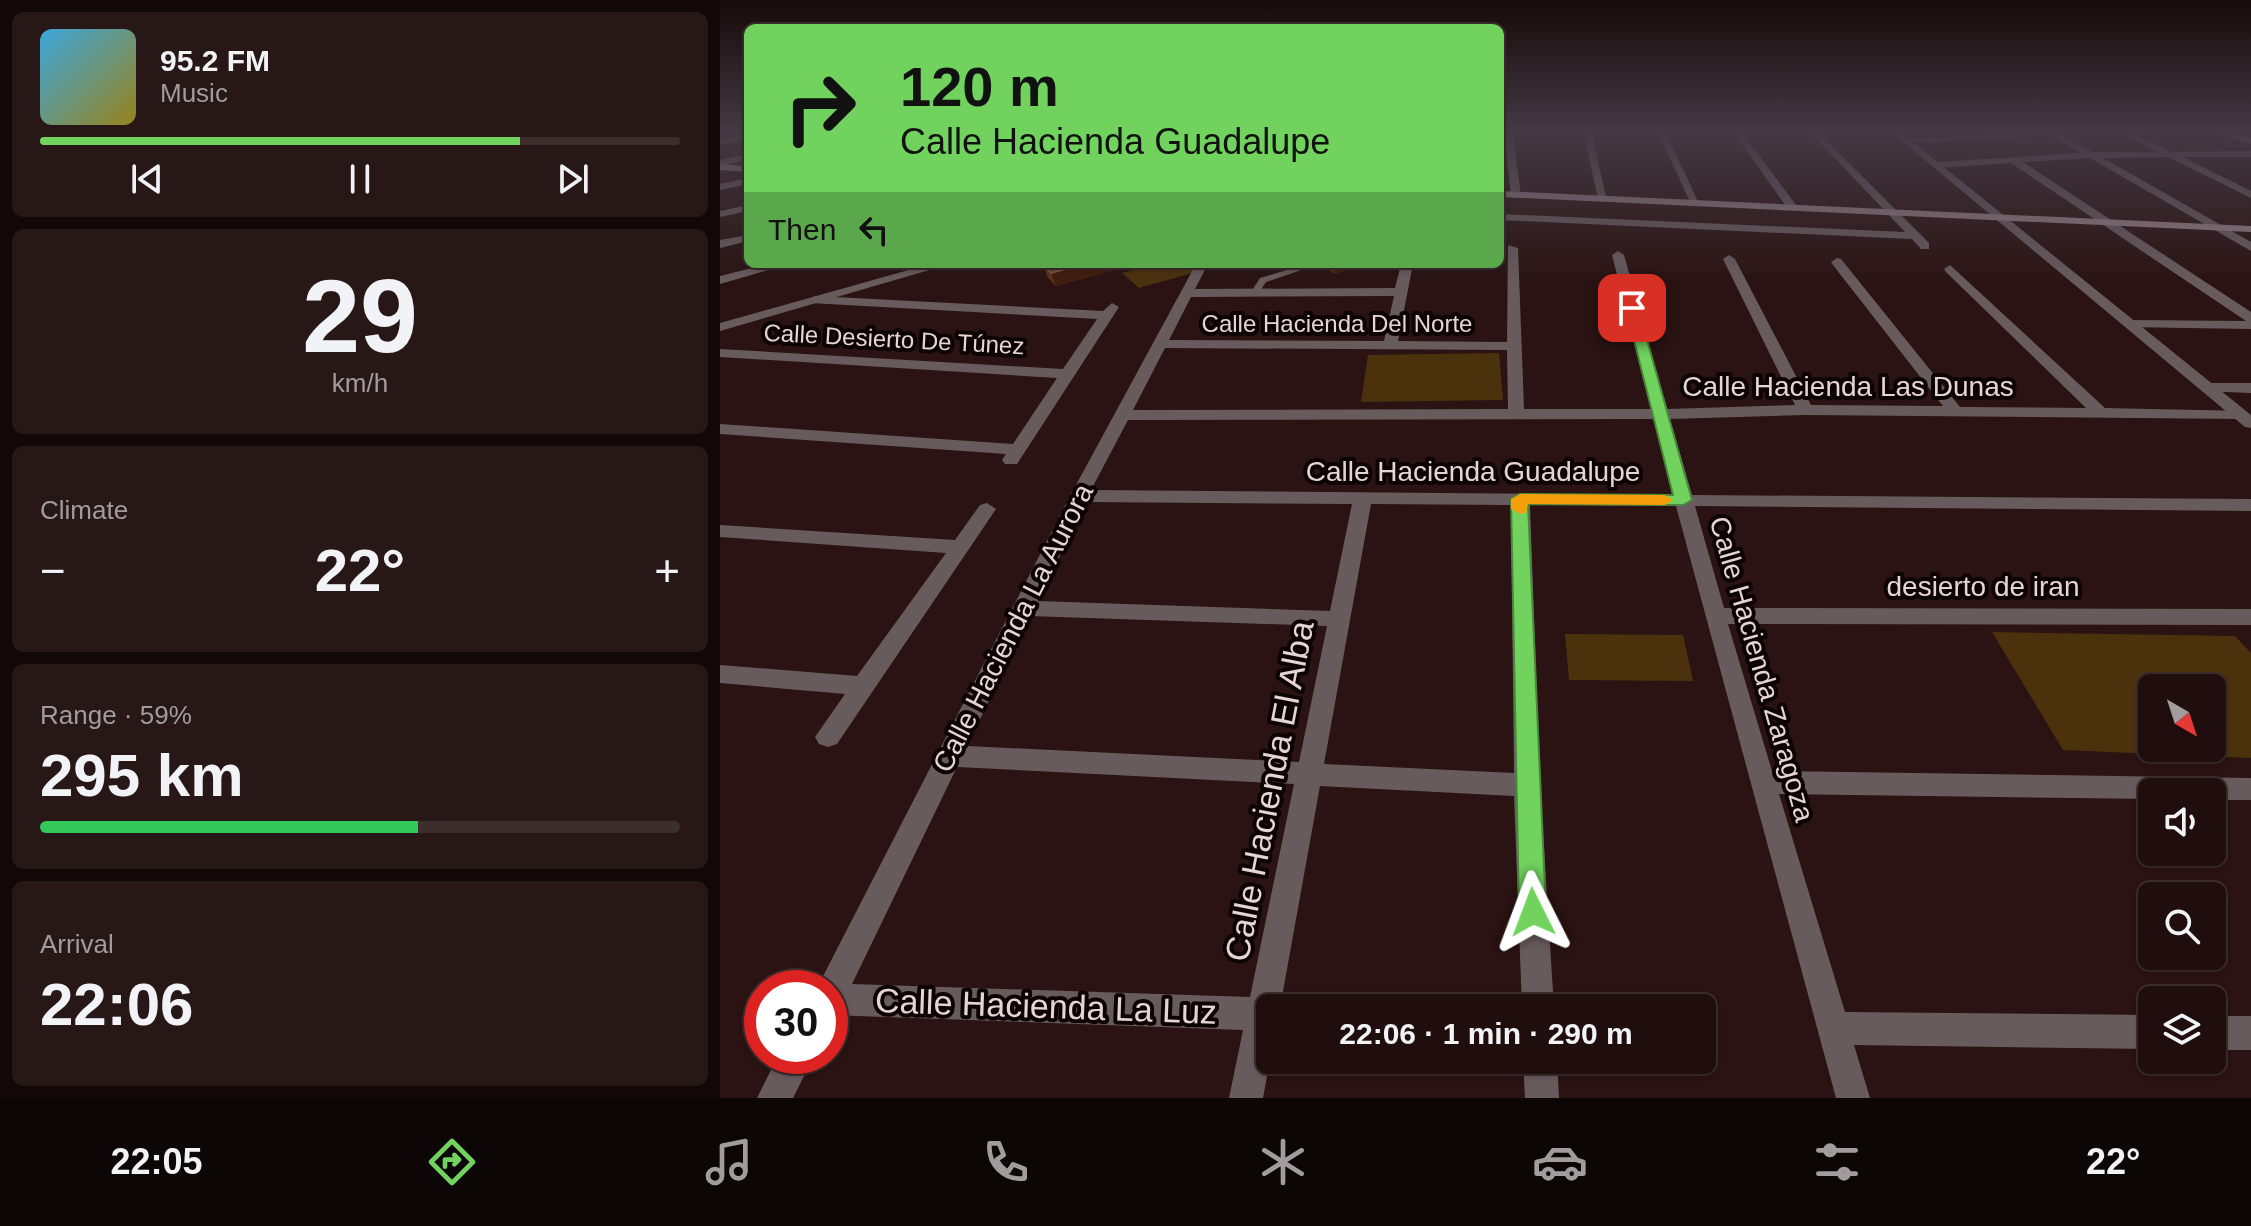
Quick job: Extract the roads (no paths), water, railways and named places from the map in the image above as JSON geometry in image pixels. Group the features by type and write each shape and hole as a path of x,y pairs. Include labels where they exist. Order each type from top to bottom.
{"main road":[{"path":"1504,194 2251,229"}],"street":[{"path":"1514,181 1516,195"},
{"path":"1599,181 1603,199"},
{"path":"1685,181 1696,204"},
{"path":"1773,181 1792,207"},
{"path":"1861,181 1925,246"},
{"path":"1956,181 2245,418"},
{"path":"2046,181 2251,318"},
{"path":"2136,181 2251,247"},
{"path":"2224,181 2251,195"},
{"path":"720,187 744,182"},
{"path":"720,214 744,209"},
{"path":"1504,217 1915,236"},
{"path":"720,244 744,239"},
{"path":"1512,248 1516,414"},
{"name":"Calle Hacienda Zaragoza","path":"1618,255 1715,616 1853,1098"},
{"path":"1729,259 1805,410"},
{"path":"1837,262 1955,411"},
{"path":"720,280 767,268"},
{"path":"720,327 930,268"},
{"name":"Calle Hacienda La Aurora","path":"843,970 1079,496 1200,268"},
{"path":"1390,345 1406,268"},
{"path":"1950,269 2098,410"},
{"path":"1186,293 1401,292"},
{"path":"720,429 1013,457 1110,310 815,300"},
{"path":"2131,324 2251,325"},
{"name":"Calle Hacienda Del Norte","path":"1159,344 1515,346"},
{"name":"Calle Desierto De Túnez","path":"720,353 1066,374"},
{"path":"2208,388 2251,388"},
{"name":"Calle Hacienda Las Dunas","path":"1122,415 2098,410 2245,418"},
{"name":"Calle Hacienda Guadalupe","path":"1079,496 2251,505"},
{"name":"Calle Hacienda El Alba","path":"1266,994 1363,498"},
{"path":"1520,499 1527,785 1537,994"},
{"path":"828,737 987,509"},
{"path":"720,531 961,547"},
{"path":"1024,608 1339,619"},
{"name":"desierto de iran","path":"1715,616 2251,617"},
{"path":"720,674 862,686"},
{"path":"948,756 1527,785"},
{"path":"1762,782 2251,789"},
{"name":"Calle Hacienda La Luz","path":"848,998 1256,1014"},
{"path":"1833,1028 2138,1032"},
{"path":"2226,1033 2251,1033"},
{"name":"Calle Hacienda El Alba","path":"1246,1098 1256,1046"},
{"path":"774,1098 787,1074"},
{"path":"1541,1074 1542,1098"}],"lane":[{"path":"1255,292 1263,280 1302,268"}]}
